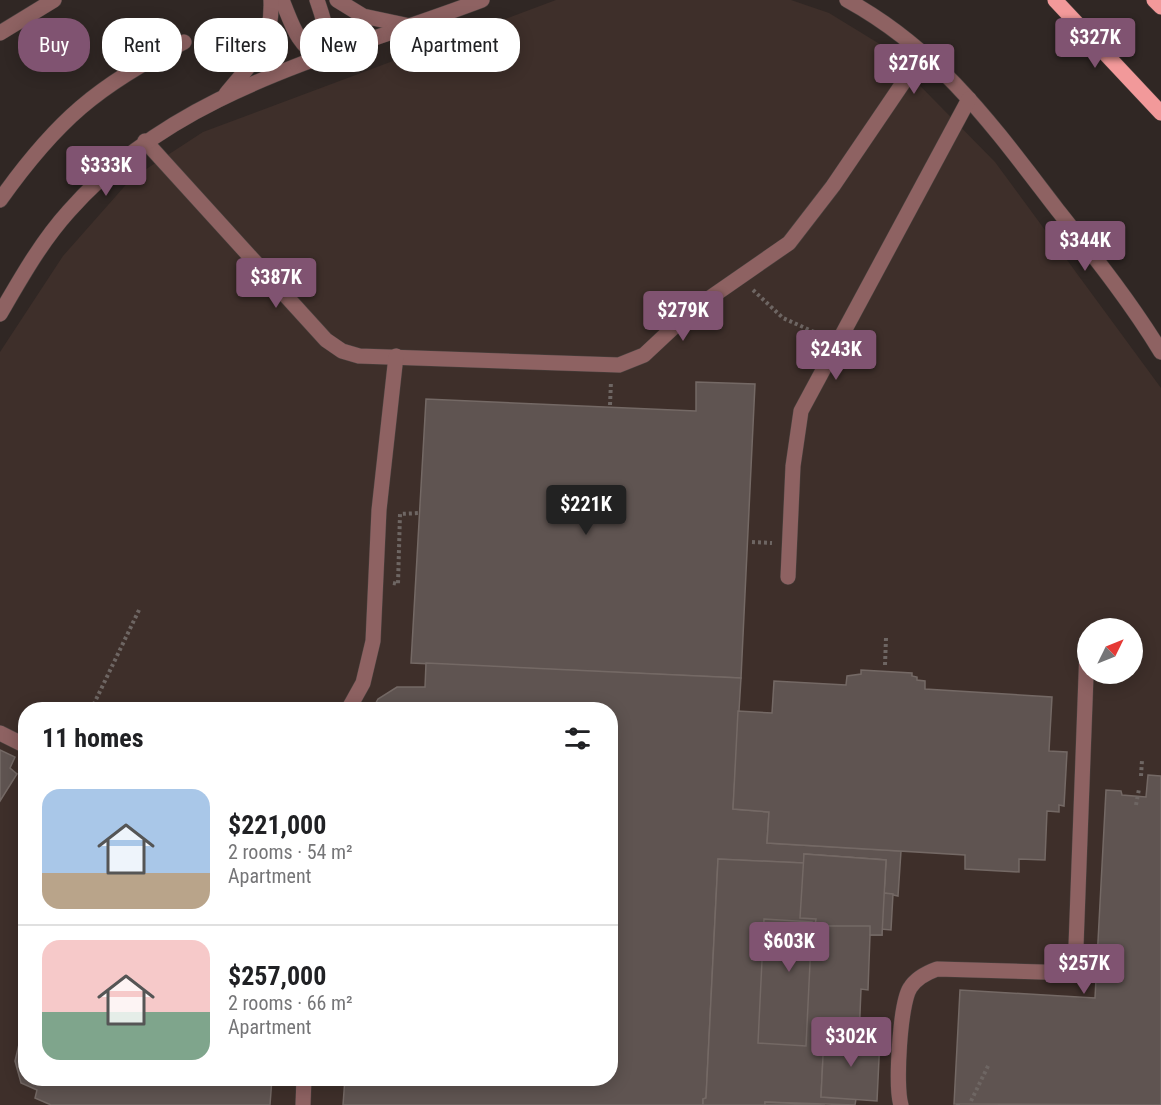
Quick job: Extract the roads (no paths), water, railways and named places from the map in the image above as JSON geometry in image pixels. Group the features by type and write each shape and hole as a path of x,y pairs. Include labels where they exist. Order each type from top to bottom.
{"main road":[{"path":"1055,0 1161,113"},
{"path":"1154,0 1161,7"}],"street":[{"path":"0,33 54,0"},
{"path":"226,95 264,44 272,23 271,0"},
{"path":"282,0 300,41"},
{"path":"317,0 323,18"},
{"path":"337,0 363,16 390,21"},
{"path":"434,18 482,0"},
{"path":"848,0 879,18 924,52 969,99 1098,262 1141,319 1161,352"},
{"path":"0,200 48,137 84,103 136,67 184,42"},
{"path":"145,141 326,340 349,354 619,365 644,355 691,311 789,243 833,186 924,52"},
{"path":"0,314 35,256 69,211 145,141 176,120 226,95 300,66"},
{"path":"788,577 793,466 801,411 969,99"},
{"path":"352,702 363,683 373,641 381,483 390,426 396,356"},
{"path":"901,1105 897,1082 905,997 917,979 937,969 1075,973 1087,684"},
{"path":"0,734 18,742"},
{"path":"303,1105 304,1086"}]}
